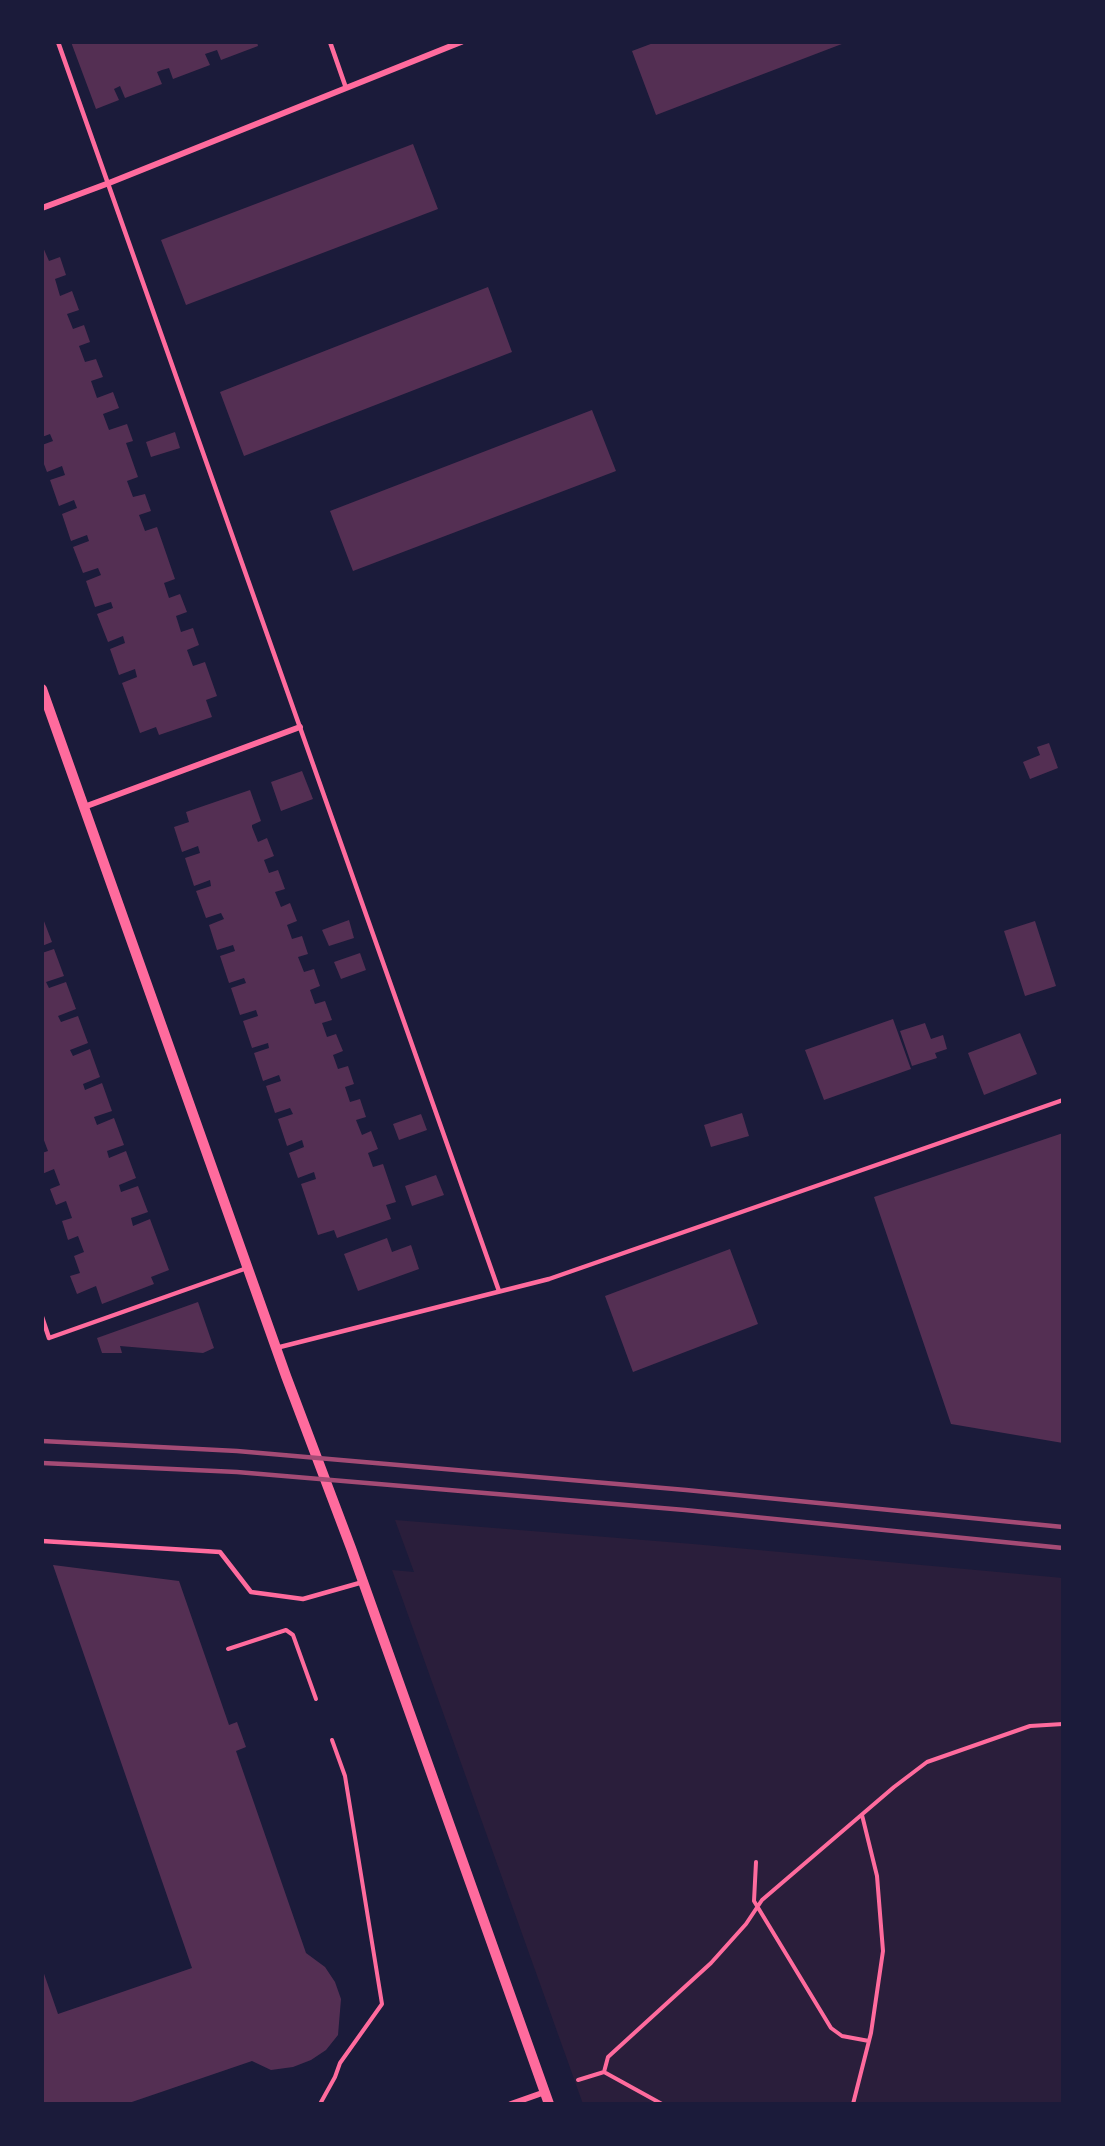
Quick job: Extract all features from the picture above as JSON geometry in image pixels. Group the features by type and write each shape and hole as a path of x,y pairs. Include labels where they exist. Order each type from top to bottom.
{"street":[{"path":"42,208 461,42"},
{"path":"42,689 286,1376 351,1548 549,2104"},
{"path":"84,807 300,727"},
{"path":"511,2104 545,2092"}],"lane":[{"path":"58,42 498,1292"},
{"path":"330,42 346,88"},
{"path":"276,1348 549,1279 1063,1100"},
{"path":"42,1317 49,1338 248,1268"},
{"path":"42,1541 220,1552 251,1592 303,1599 363,1582"}],"path":[{"path":"228,1649 286,1630 293,1635 316,1699"},
{"path":"604,2072 608,2057 711,1963 746,1924 759,1905 927,1762 1030,1726 1063,1724"},
{"path":"320,2104 340,2063 382,2004 345,1776 332,1740"},
{"path":"853,2103 869,2041 883,1951 877,1876 862,1815"},
{"path":"756,1862 754,1901 759,1905 831,2028 842,2036 869,2041"},
{"path":"578,2080 604,2072 662,2104"}],"shaded area":[{"path":"395,1520 693,1544 1063,1578 1063,2104 583,2104 392,1570 414,1572"}],"building":[{"path":"71,42 257,42 258,46 221,60 217,50 205,54 210,65 173,79 169,68 162,70 157,72 162,84 125,98 120,86 114,89 119,100 96,109"},
{"path":"656,42 847,42 656,115 632,51"},
{"path":"413,144 438,209 186,305 161,240"},
{"path":"42,245 49,261 60,257 66,275 55,279 60,296 72,291 79,310 67,314 73,329 84,325 90,342 79,346 85,362 96,359 103,377 91,381 97,398 113,392 119,408 103,414 109,430 127,424 133,441 126,443 138,477 127,481 133,497 145,494 151,511 139,515 145,531 157,527 175,579 164,583 169,598 180,594 187,612 176,616 181,632 193,628 199,645 187,650 193,666 205,662 217,696 206,700 212,717 159,735 156,727 140,733 122,683 137,677 135,669 119,675 110,649 125,643 123,636 108,642 97,614 113,608 111,602 95,607 86,581 101,575 98,568 83,573 73,547 89,541 87,535 71,541 62,514 77,508 74,500 59,506 50,480 65,475 62,466 47,472 42,459 42,445 53,441 50,434 42,437"},
{"path":"488,287 512,352 244,456 220,392"},
{"path":"592,410 616,471 353,571 330,511"},
{"path":"175,432 180,448 151,457 146,442"},
{"path":"1049,743 1058,768 1030,779 1023,762 1040,755 1037,747"},
{"path":"302,771 313,799 281,811 271,782"},
{"path":"250,790 261,821 252,827 258,842 267,838 274,856 264,860 269,873 278,870 285,889 275,892 281,907 290,903 297,921 287,925 292,939 302,936 308,954 298,957 304,972 314,969 320,986 310,990 315,1004 325,1001 332,1020 322,1023 327,1037 336,1034 343,1051 333,1055 338,1069 348,1066 354,1084 345,1087 350,1102 360,1099 366,1117 356,1120 362,1135 371,1131 378,1149 368,1153 373,1167 383,1164 396,1202 386,1205 391,1219 337,1238 334,1230 318,1235 301,1184 316,1179 314,1172 298,1178 289,1153 304,1147 302,1140 287,1146 278,1119 293,1114 290,1108 275,1113 266,1086 281,1081 279,1075 263,1081 254,1053 269,1048 268,1043 252,1048 243,1021 258,1016 256,1010 240,1015 231,988 246,983 244,978 229,983 220,956 235,951 233,945 217,950 209,925 224,919 221,913 206,918 196,891 211,886 210,880 194,886 185,858 200,853 198,846 182,852 174,827 189,822 186,812"},
{"path":"42,916 52,942 42,946"},
{"path":"349,920 354,938 329,946 322,930"},
{"path":"1035,921 1056,986 1025,996 1004,931"},
{"path":"54,949 64,976 46,982 49,988 66,982 76,1009 58,1016 61,1022 78,1016 88,1043 70,1050 73,1056 90,1049 100,1077 83,1084 85,1090 102,1083 112,1111 94,1117 97,1125 114,1118 124,1145 107,1151 109,1158 126,1151 136,1178 119,1185 121,1192 138,1186 148,1212 131,1218 133,1226 150,1219 169,1270 151,1277 154,1284 102,1304 96,1286 77,1294 70,1276 80,1273 74,1256 84,1252 78,1236 68,1240 62,1221 72,1218 66,1201 56,1205 50,1189 60,1185 54,1169 42,1174 42,1153 48,1151 42,1135 42,953"},
{"path":"360,953 366,970 341,979 334,962"},
{"path":"893,1019 911,1069 824,1100 805,1050"},
{"path":"925,1023 931,1039 943,1035 947,1049 935,1053 937,1058 912,1066 900,1031"},
{"path":"1020,1033 1037,1074 984,1095 968,1053"},
{"path":"742,1113 749,1136 711,1147 704,1125"},
{"path":"421,1114 427,1130 399,1140 393,1124"},
{"path":"1063,1133 1063,1443 951,1424 874,1197"},
{"path":"436,1175 444,1195 412,1206 405,1186"},
{"path":"387,1238 392,1252 411,1245 419,1269 358,1291 344,1254"},
{"path":"730,1249 758,1324 633,1372 605,1296"},
{"path":"198,1302 214,1348 203,1353 120,1346 122,1353 102,1353 97,1338"},
{"path":"53,1565 179,1581 229,1725 237,1722 246,1747 236,1751 306,1953 325,1967 335,1982 341,1999 338,2035 326,2050 311,2060 293,2067 271,2070 252,2061 126,2104 42,2104 42,1968 58,2014 192,1968"}],"railway":[{"path":"42,1441 237,1451 686,1490 1063,1527"},
{"path":"42,1463 237,1472 685,1510 1063,1548"}]}
